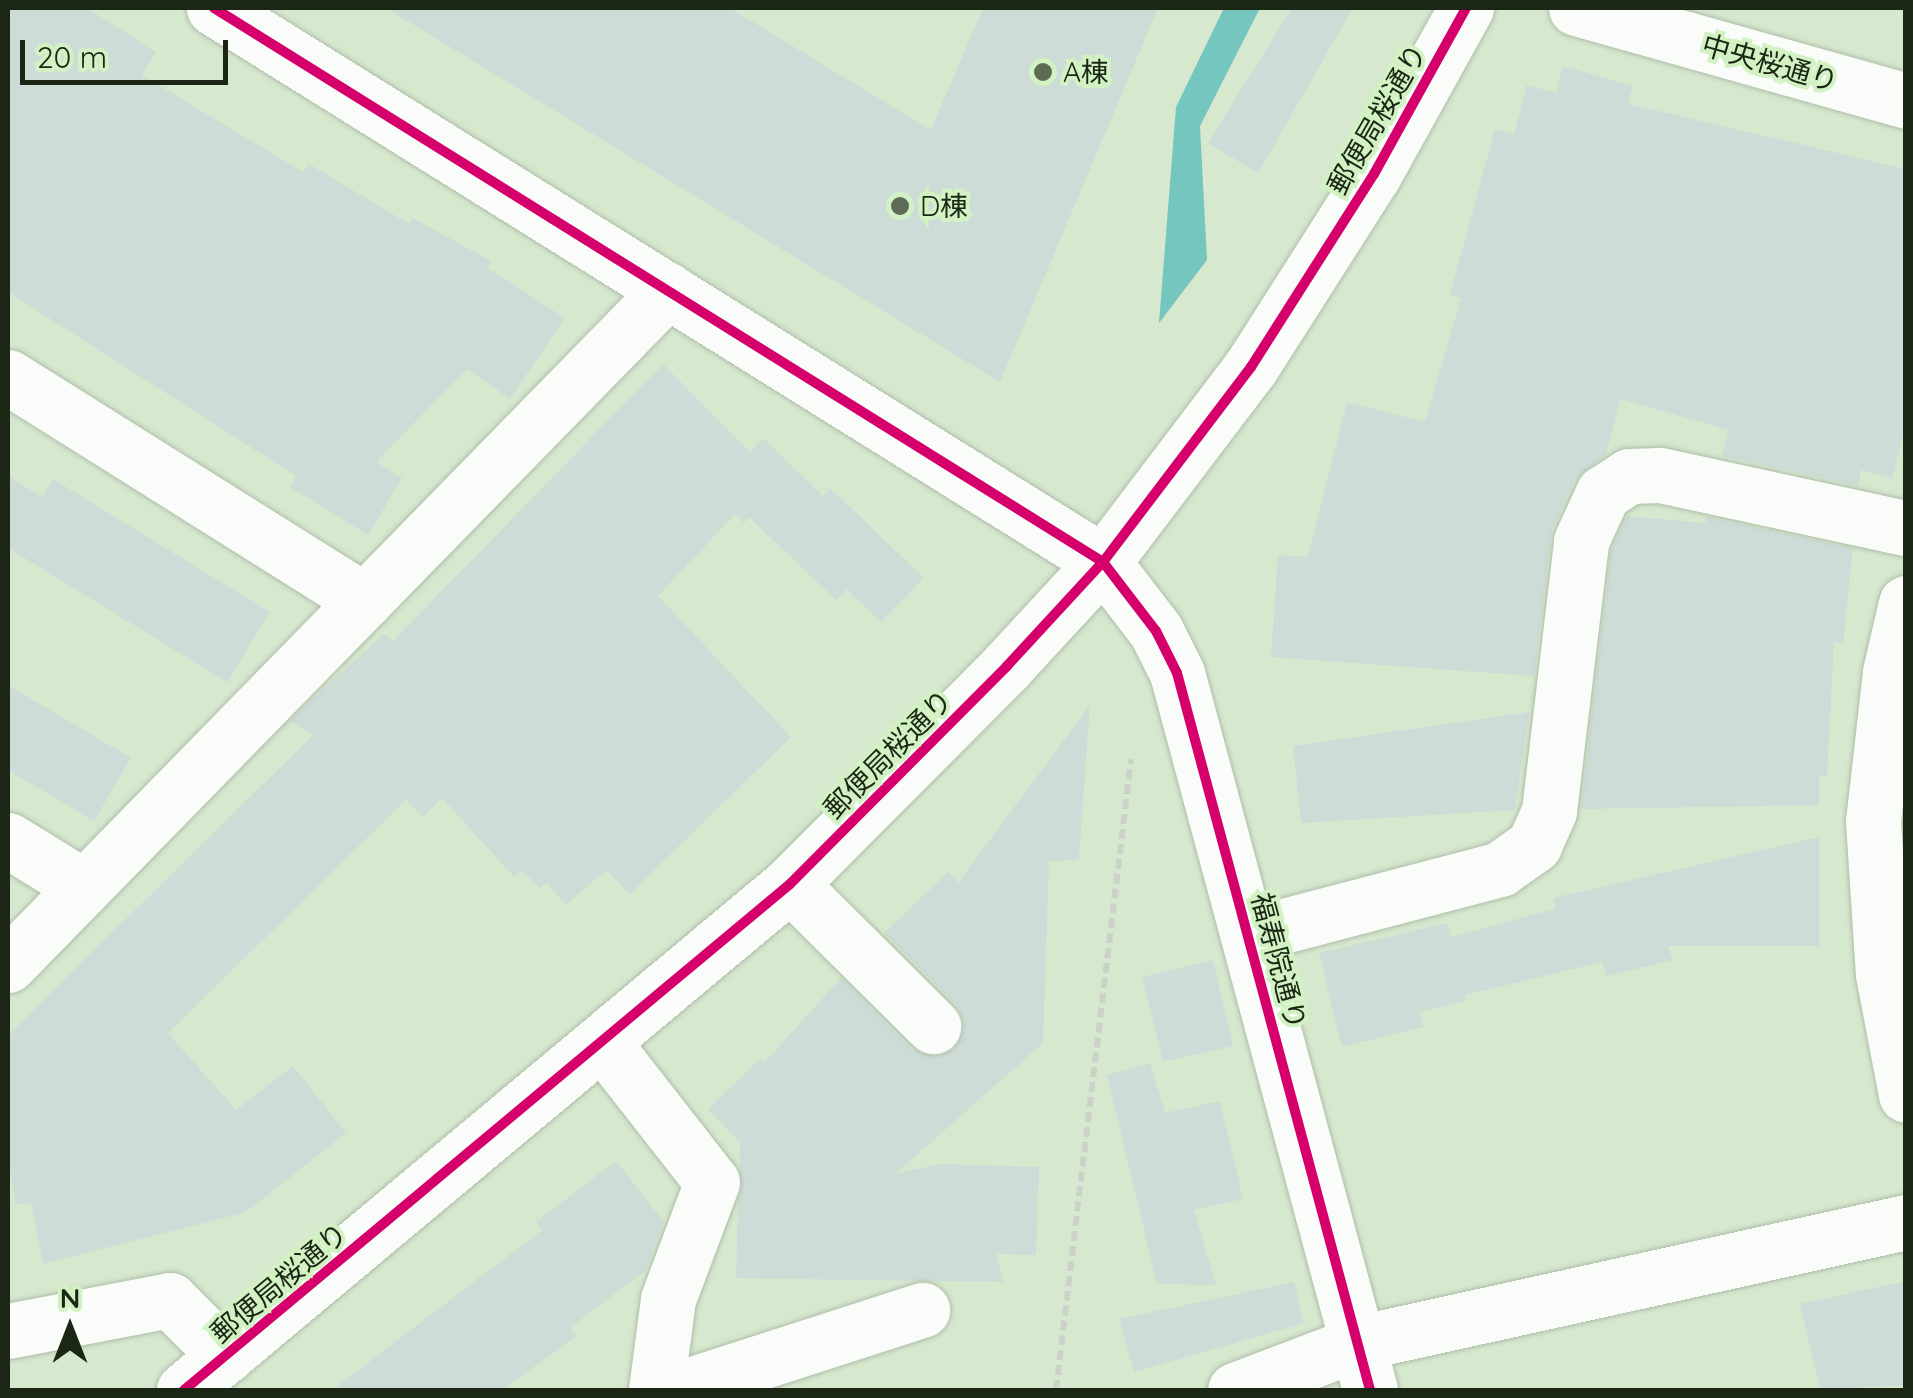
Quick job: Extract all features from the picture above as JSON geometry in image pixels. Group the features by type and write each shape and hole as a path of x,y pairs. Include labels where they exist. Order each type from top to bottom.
{"street":[{"name":"福寿院通り","path":"214,8 1102,562 1156,630 1177,673 1364,1366"},
{"name":"郵便局桜通り","path":"184,1390 604,1044 790,884 1102,562 1251,367 1374,174 1466,8"},
{"name":"中央桜通り","path":"1576,8 1906,101"},
{"path":"8,965 668,290"},
{"path":"8,377 365,601"},
{"path":"1249,936 1500,869 1534,845 1549,810 1580,541 1603,493 1629,476 1660,474 1906,528"},
{"path":"1906,603 1890,672 1873,821 1883,974 1906,1095"},
{"path":"8,840 84,887"},
{"path":"790,884 933,1026"},
{"path":"604,1044 712,1182 668,1299 656,1390"},
{"path":"1235,1390 1364,1366 1906,1222"},
{"path":"8,1331 170,1300 226,1356"},
{"path":"674,1390 922,1310"}],"path":[{"path":"1056,1390 1132,755"}],"water":[{"path":"1224,8 1260,8 1200,126 1207,260 1159,323 1176,107"}],"building":[{"path":"8,8 87,8 156,52 142,75 303,172 309,164 409,224 413,218 491,261 488,268 565,318 510,399 467,369 376,462 402,478 368,535 290,487 296,476 8,292"},
{"name":"D棟","path":"386,8 730,8 931,130 983,8 1158,8 1000,382"},
{"path":"1292,8 1353,8 1258,173 1208,143"},
{"path":"1563,66 1633,86 1628,104 1906,169 1906,424 1892,478 1861,470 1859,486 1722,456 1729,430 1620,399 1606,454 1575,479 1552,529 1534,676 1271,657 1278,555 1308,557 1347,402 1425,422 1461,298 1450,295 1495,129 1514,134 1527,85 1556,93"},
{"path":"663,364 750,452 763,438 823,496 830,488 924,578 881,622 846,589 836,600 749,517 744,523 735,514 658,596 791,737 630,894 606,870 566,905 547,883 540,888 522,870 514,877 442,798 423,817 406,800 168,1033 236,1110 293,1066 346,1133 246,1212 43,1264 31,1203 16,1205 8,1157 8,1035 313,735 290,721 384,634 393,641"},
{"path":"8,476 42,497 53,479 270,612 227,682 8,548"},
{"path":"1627,516 1705,523 1706,517 1853,548 1843,643 1834,642 1827,776 1819,776 1819,805 1581,809 1611,550"},
{"path":"8,685 131,758 94,821 8,770"},
{"path":"1090,705 1079,859 1049,862 1043,1043 895,1174 940,1164 1039,1167 1036,1255 997,1254 1003,1282 736,1278 740,1143 708,1109 761,1058 765,1062 841,978 912,1049 940,1056 956,1047 963,1019 956,1005 884,933 948,872 958,883"},
{"path":"1529,712 1515,810 1301,823 1293,746"},
{"path":"1819,837 1819,946 1668,946 1672,960 1606,976 1602,962 1465,995 1466,1001 1420,1012 1424,1027 1342,1047 1319,953 1448,923 1451,937 1555,909 1553,898"},
{"path":"1213,960 1233,1046 1163,1062 1142,977"},
{"path":"1150,1063 1165,1113 1220,1101 1243,1199 1194,1210 1216,1285 1157,1284 1107,1075"},
{"path":"616,1161 664,1222 645,1271 570,1328 576,1336 503,1390 332,1390 542,1230 536,1222"},
{"path":"1906,1281 1906,1385 1820,1390 1800,1304"},
{"path":"1294,1282 1304,1323 1134,1372 1119,1319"}],"cycle path":[{"path":"214,8 1103,562 1156,631 1177,673 1370,1390"},
{"path":"184,1390 790,884 1007,666 1103,562 1251,367 1374,174 1466,8"}],"place":[{"name":"A棟","path":"1043,72"},
{"name":"D棟","path":"900,206"}]}
